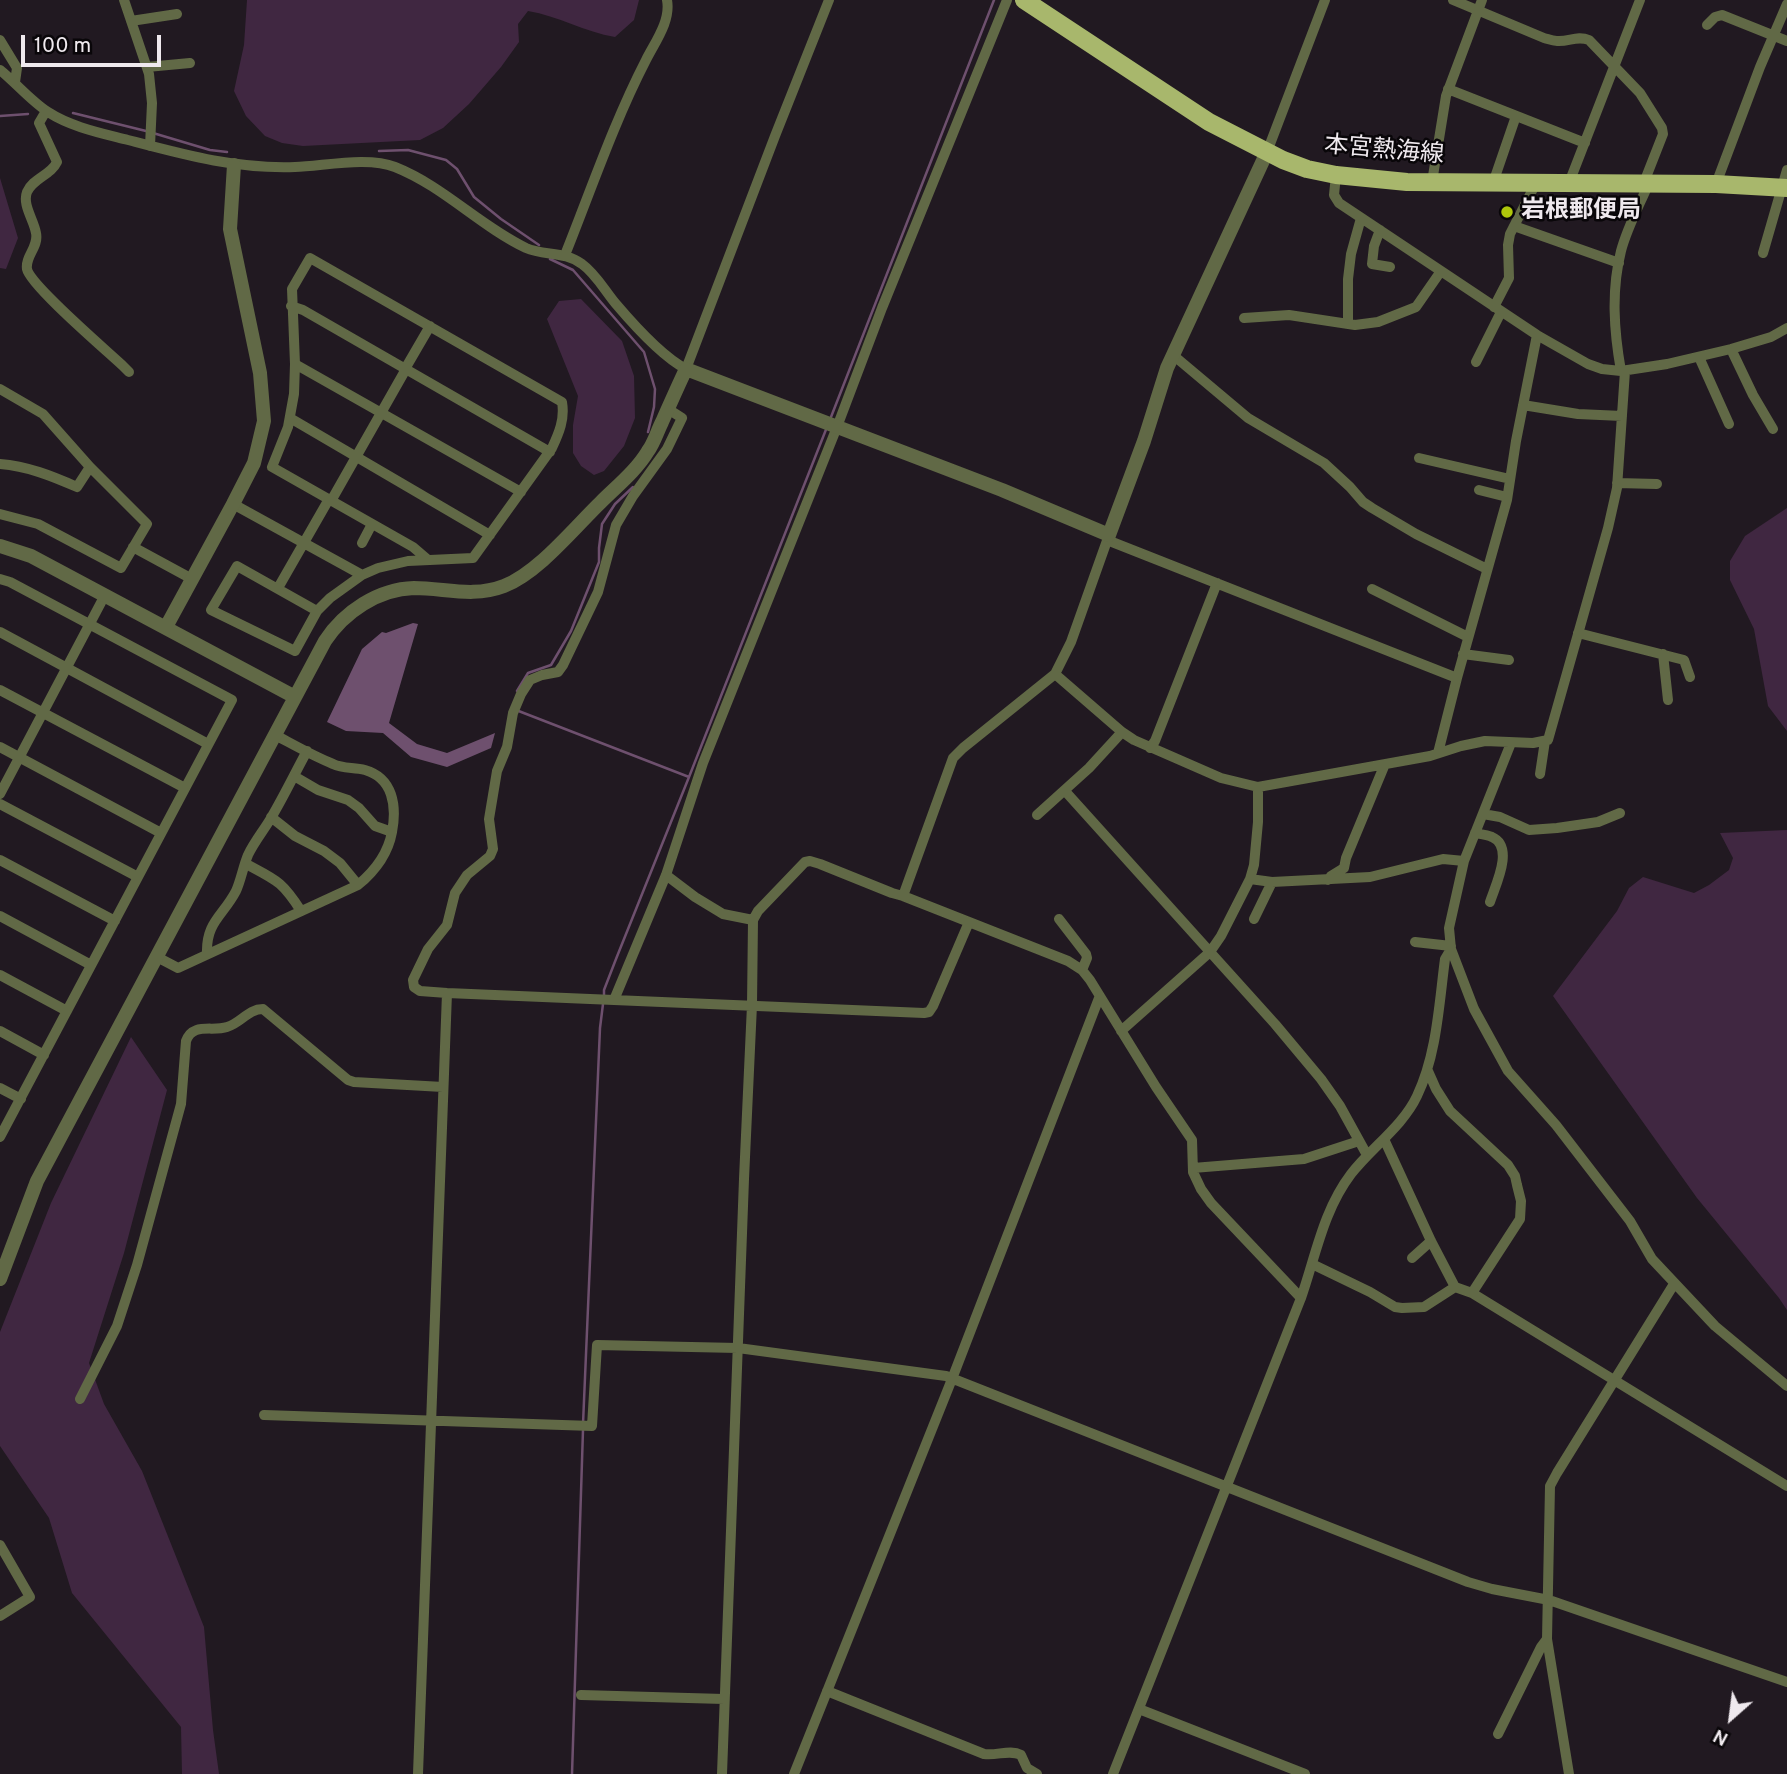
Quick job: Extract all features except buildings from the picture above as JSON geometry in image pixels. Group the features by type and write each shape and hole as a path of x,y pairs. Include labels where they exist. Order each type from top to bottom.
{"main road":[{"name":"本宮熱海線","path":"1024,0 1209,122 1307,169 1374,180 1432,183 1716,184 1784,188"}],"street":[{"path":"124,0 147,66 152,103 150,146"},
{"path":"565,255 634,84 662,28 667,15 667,0"},
{"path":"0,1279 37,1181 330,634 346,616 364,603 384,594 413,588 462,593 492,590 515,580 548,555 634,469 648,451 686,369 829,0"},
{"path":"606,999 666,875 703,763 882,308 1007,0"},
{"path":"903,896 953,758 1055,674 1071,642 1173,355 1267,152 1325,0"},
{"path":"1453,0 1480,5 1558,42 1576,37 1589,40 1640,93 1663,134 1621,250 1619,263 1614,316 1616,346 1623,371 1617,484 1608,528 1549,736 1545,741 1540,774"},
{"path":"1569,183 1640,0"},
{"path":"1432,183 1446,96 1480,5"},
{"path":"1716,184 1760,67 1787,5"},
{"path":"131,21 177,14"},
{"path":"1707,25 1715,17 1722,15 1787,41"},
{"path":"0,40 17,68 15,82"},
{"path":"147,66 190,63"},
{"path":"0,70 46,111 64,121 150,146 234,165 294,167 382,163 409,174 527,248 565,255 583,264 616,304 665,354 686,369 1002,490 1108,538 1457,678"},
{"path":"1448,89 1585,143"},
{"path":"46,111 39,123 57,162 55,167 34,181 26,194 26,203 37,239 27,263 28,273 129,372"},
{"path":"1493,183 1516,116"},
{"path":"166,627 254,463 264,421 260,373 230,229 234,165"},
{"path":"1763,253 1784,188 1787,170"},
{"path":"1336,175 1335,199 1361,218 1537,335 1602,369 1623,371 1667,365 1771,337 1787,328"},
{"path":"1476,362 1509,278 1510,234 1536,183"},
{"path":"1348,324 1351,254 1361,218"},
{"path":"1514,226 1619,263"},
{"path":"1380,230 1374,246 1373,264 1390,267"},
{"path":"317,611 237,566 211,610 295,651 317,611 362,575 392,565 427,559 473,558 550,452 561,429 564,412 562,402 310,258 292,289 294,394 290,418 272,467 413,547 427,559"},
{"path":"1244,318 1289,315 1348,324 1365,325 1378,322 1416,307 1441,271"},
{"path":"291,306 303,310 550,452"},
{"path":"278,588 357,457 430,326"},
{"path":"1437,753 1507,498 1537,335"},
{"path":"1731,349 1773,429"},
{"path":"1173,355 1248,418 1324,463 1363,502 1416,534 1487,569"},
{"path":"1699,357 1729,424"},
{"path":"295,364 521,492"},
{"path":"0,389 43,414 146,524 121,568 38,524 0,514"},
{"path":"1524,405 1578,414 1622,416"},
{"path":"668,409 682,418 667,449 616,525 598,592 563,666 558,672 527,682 517,702 507,747 497,771 491,807 489,826 493,849 490,856 467,875 455,893 445,928 428,949 413,980 414,987 420,991 447,993 924,1013 929,1012 969,922"},
{"path":"290,418 490,535"},
{"path":"1419,458 1510,479"},
{"path":"0,464 53,476 77,487 90,467"},
{"path":"1617,484 1657,484"},
{"path":"1479,490 1507,498"},
{"path":"233,504 362,575"},
{"path":"362,543 372,524"},
{"path":"0,546 31,556 295,697"},
{"path":"134,547 192,579"},
{"path":"0,579 89,623 232,700 0,1137"},
{"path":"1150,748 1217,583"},
{"path":"1372,589 1468,637"},
{"path":"0,794 105,595"},
{"path":"0,632 208,744"},
{"path":"1578,633 1684,660 1690,677"},
{"path":"1463,654 1509,660"},
{"path":"1663,654 1668,699"},
{"path":"1055,674 1122,732 1150,748 1221,778 1258,787 1430,756 1485,741 1545,741"},
{"path":"0,690 185,788"},
{"path":"1037,815 1089,768 1122,732"},
{"path":"156,957 178,968 335,897 368,877 388,847 394,803 384,781 366,770 335,765 275,735"},
{"path":"1511,743 1464,862 1449,928 1451,947 1474,1009 1508,1071 1588,1166 1630,1221 1652,1259 1715,1326 1787,1385"},
{"path":"0,747 161,833"},
{"path":"207,953 208,934 218,915 233,897 248,856 307,751"},
{"path":"1328,880 1344,868 1385,764"},
{"path":"293,776 318,790 348,800 375,826 392,832"},
{"path":"1121,1031 1210,952 1221,936 1250,879 1254,865 1258,787"},
{"path":"1065,791 1275,1024 1321,1079 1340,1106 1367,1155"},
{"path":"0,804 138,877"},
{"path":"1483,814 1500,817 1529,830 1598,822 1620,813"},
{"path":"271,817 295,836 324,850 340,863 358,885"},
{"path":"1475,833 1492,837 1498,841 1503,851 1502,868 1490,902"},
{"path":"1250,879 1272,882 1370,877 1443,859 1464,862"},
{"path":"0,860 115,921"},
{"path":"722,1774 753,920 758,911 805,862 821,864 1068,961 1082,970 1192,1140 1196,1181 1211,1203 1301,1298"},
{"path":"246,864 277,880 300,911"},
{"path":"666,875 723,914 753,920"},
{"path":"1254,919 1272,882"},
{"path":"0,916 92,965"},
{"path":"1059,919 1086,954 1082,970"},
{"path":"1415,942 1451,947"},
{"path":"1113,1774 1301,1298 1322,1227 1352,1172 1414,1102 1428,1071 1445,959 1451,947"},
{"path":"0,975 67,1011"},
{"path":"418,1774 447,993"},
{"path":"794,1774 1100,998"},
{"path":"80,1399 117,1326 136,1265 181,1104 188,1035 199,1029 230,1027 256,1009 263,1009 348,1080 443,1087"},
{"path":"0,1031 44,1055"},
{"path":"1428,1071 1450,1111 1508,1165 1515,1176 1521,1202 1520,1219 1472,1293"},
{"path":"0,1088 21,1099"},
{"path":"1384,1139 1455,1287 1472,1293 1787,1486"},
{"path":"1193,1168 1311,1158 1359,1141"},
{"path":"1412,1258 1431,1241"},
{"path":"1312,1265 1395,1307 1424,1307 1455,1287"},
{"path":"1569,1774 1547,1639 1550,1486 1674,1284"},
{"path":"264,1415 592,1426 597,1345 738,1348 946,1376 1468,1582 1549,1600 1787,1682"},
{"path":"0,1545 30,1597 1,1612"},
{"path":"1499,1734 1547,1639"},
{"path":"827,1691 984,1754 1001,1755 1014,1751 1021,1755 1027,1768 1037,1774"},
{"path":"581,1695 724,1699"},
{"path":"1139,1709 1305,1774"}],"shaded area":[{"path":"247,0 639,0 634,20 615,37 528,11 518,24 519,42 501,67 469,104 443,128 420,140 303,146 282,143 265,136 246,116 234,91 244,45"},
{"path":"0,178 18,238 6,269 0,268"},
{"path":"581,299 622,341 634,376 635,418 624,446 604,471 594,475 581,466 573,453 573,425 578,396 547,319 559,301"},
{"path":"1787,508 1787,731 1768,706 1754,629 1730,580 1730,561 1745,536"},
{"path":"418,624 389,723 417,744 447,753 495,733 491,748 447,767 411,757 383,733 346,731 327,722 362,649 382,632"},
{"path":"1787,830 1787,1310 1697,1198 1553,996 1617,911 1629,888 1643,877 1694,893 1729,870 1733,858 1720,833"},
{"path":"131,1037 167,1090 124,1253 89,1363 104,1404 142,1471 204,1627 219,1774 182,1774 181,1727 72,1593 49,1518 0,1446 0,1332 51,1203"}],"waterway":[{"path":"831,417 994,0"},
{"path":"73,113 146,131"},
{"path":"0,116 28,114"},
{"path":"153,133 210,150 227,152"},
{"path":"379,151 408,150 446,160 457,169 474,197 539,245"},
{"path":"550,259 573,270 644,352 655,389 648,432"},
{"path":"604,997 604,990 616,959 827,427"},
{"path":"517,691 528,673 551,665 571,631 599,562 602,524 615,504 633,487"},
{"path":"516,710 689,777"},
{"path":"583,1424 603,1004"},
{"path":"572,1774 583,1430"}],"place":[{"name":"岩根郵便局","path":"1507,212"}]}
